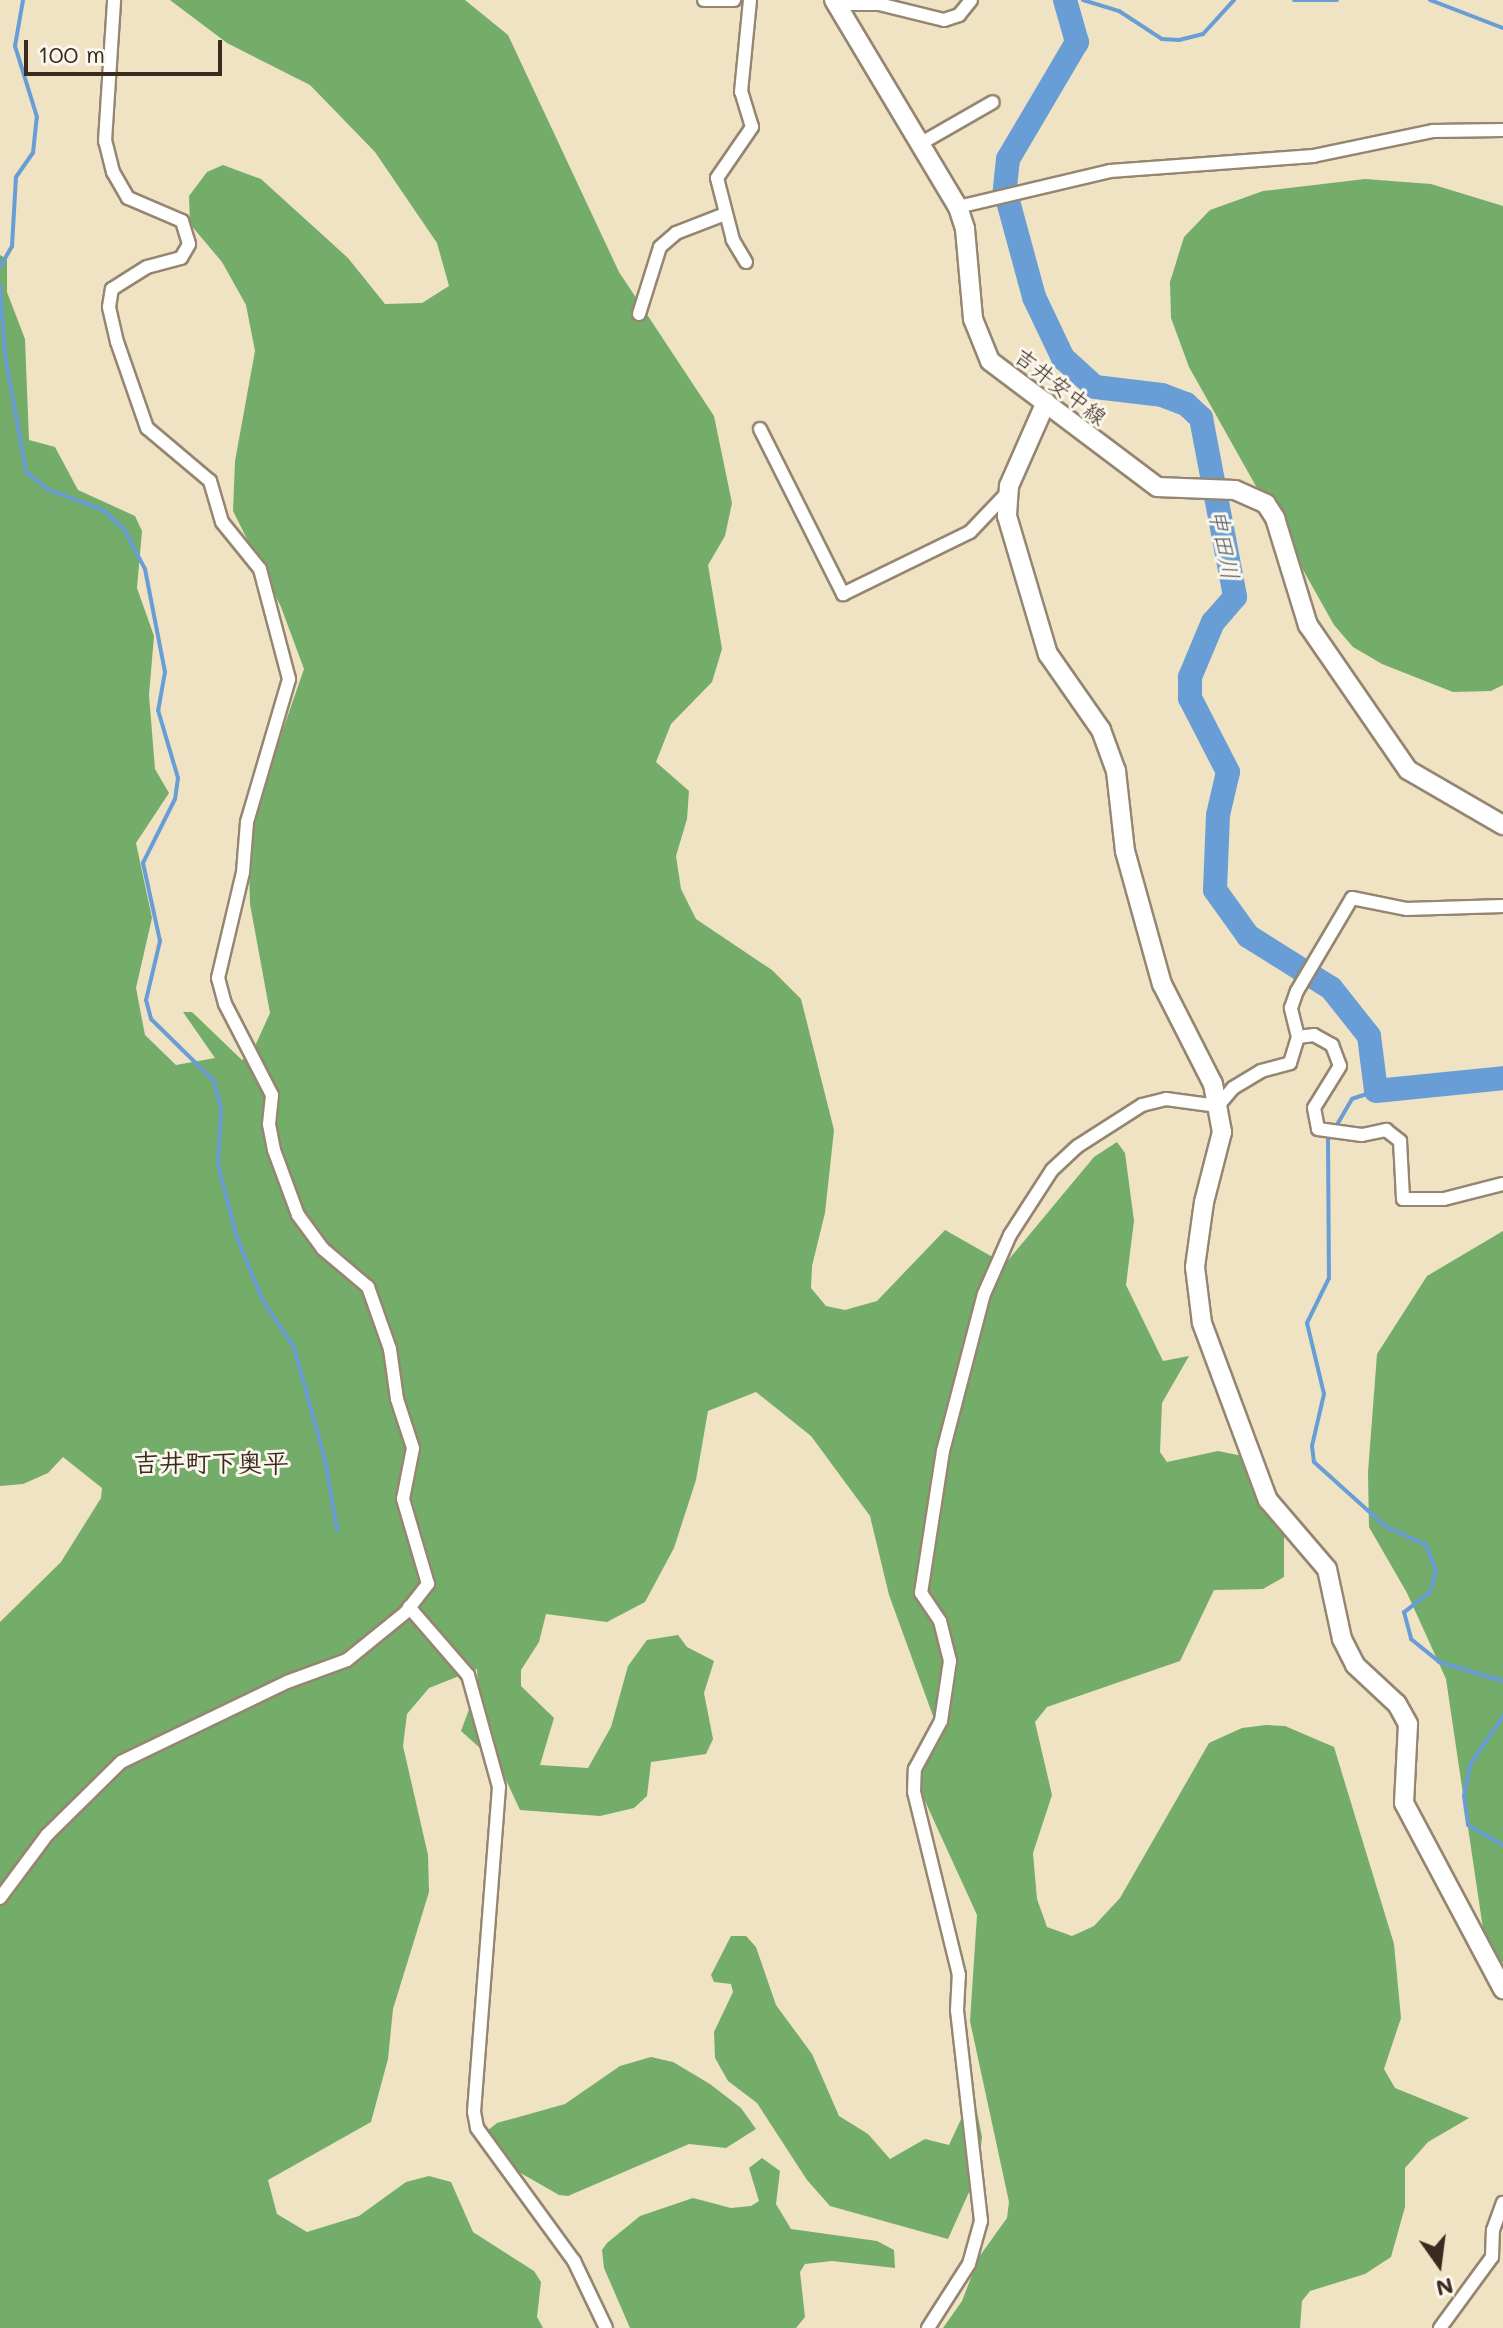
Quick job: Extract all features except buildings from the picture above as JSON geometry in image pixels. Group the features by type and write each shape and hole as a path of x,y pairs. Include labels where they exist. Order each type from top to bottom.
{"street":[{"path":"0,1898 47,1835 121,1762 347,1660 409,1607 428,1584 403,1499 413,1448 397,1399 390,1349 368,1287 323,1249 298,1215 274,1150 269,1124 272,1095 225,1004 218,978 243,872 247,822 289,679 260,569 222,522 210,481 147,428 117,342 109,307 112,289 147,267 181,258 189,244 182,221 128,198 113,172 105,141 114,0"},
{"path":"704,0 734,0"},
{"path":"746,262 725,214 718,172 752,127 741,92 750,0"},
{"path":"835,2 868,3 944,20 959,15 971,0"},
{"name":"吉井安中線","path":"835,2 918,145 958,207 978,342 990,361 1157,487 1251,494 1270,511 1308,625 1408,770 1500,817"},
{"path":"918,145 993,102"},
{"path":"958,207 1143,166 1272,160 1433,131 1503,130"},
{"path":"639,314 660,247 676,233 725,214"},
{"path":"760,429 843,594 970,532 1007,493 1046,402"},
{"path":"1007,493 1007,516 1048,654 1101,730 1116,771 1125,851 1162,984 1213,1084 1222,1132 1204,1202 1195,1267 1202,1323 1268,1500 1327,1569 1342,1639 1355,1665 1397,1704 1408,1724 1404,1803 1503,1989"},
{"path":"1218,1106 1233,1088 1261,1071 1290,1063 1298,1037 1291,1008 1297,991 1352,898 1406,909 1503,906"},
{"path":"1298,1037 1314,1035 1332,1045 1340,1066 1314,1108 1318,1129 1362,1135 1386,1130 1400,1141 1403,1199 1444,1199 1503,1184"},
{"path":"928,2328 969,2264 981,2221 957,2010 959,1975 914,1792 915,1769 941,1721 949,1689 950,1661 940,1621 921,1593 959,1374 984,1294 1010,1235 1052,1170 1078,1146 1142,1105 1166,1099 1218,1106"},
{"path":"409,1607 468,1675 499,1787 475,2084 477,2128 574,2261 606,2328"},
{"path":"1440,2328 1492,2257 1493,2230 1503,2203"}],"green space":[{"path":"170,0 465,0 508,35 619,272 714,416 732,503 725,536 708,565 722,649 712,682 671,724 656,762 689,791 687,819 676,856 681,889 696,919 772,970 801,999 834,1130 825,1213 812,1266 811,1288 826,1306 845,1310 877,1301 945,1230 1005,1264 1094,1157 1117,1142 1125,1153 1134,1221 1126,1285 1163,1361 1189,1356 1162,1403 1160,1452 1167,1462 1218,1451 1243,1456 1251,1486 1269,1518 1284,1530 1284,1577 1263,1589 1214,1590 1180,1661 1047,1707 1035,1722 1052,1795 1033,1853 1037,1899 1047,1927 1072,1936 1094,1926 1120,1898 1209,1743 1242,1728 1266,1725 1285,1726 1334,1747 1394,1944 1401,2018 1384,2069 1395,2088 1469,2118 1428,2142 1405,2168 1405,2207 1391,2257 1365,2274 1310,2291 1302,2301 1300,2328 943,2328 962,2301 979,2257 1007,2218 1009,2202 970,2021 977,1915 914,1777 937,1727 889,1595 870,1516 811,1436 756,1392 708,1411 696,1480 674,1548 645,1602 607,1622 546,1614 539,1642 521,1670 521,1686 554,1718 540,1765 588,1768 611,1727 628,1666 647,1640 678,1635 687,1647 714,1661 704,1693 713,1739 706,1754 651,1762 647,1796 634,1808 600,1816 520,1810 499,1765 461,1731 478,1685 477,1669 429,1688 407,1714 403,1746 428,1855 429,1892 393,2009 388,2059 371,2122 268,2180 277,2214 307,2232 359,2216 406,2182 429,2176 451,2182 473,2232 534,2271 541,2282 537,2317 543,2328 0,2328 0,1622 61,1562 101,1498 102,1488 63,1457 48,1473 23,1484 0,1486 0,255 7,259 7,292 25,339 29,440 55,447 78,490 135,516 142,531 137,588 154,636 149,695 155,769 169,793 136,843 152,918 136,988 145,1035 176,1065 215,1058 183,1012 192,1012 242,1060 251,1055 270,1013 250,904 248,830 304,669 281,607 233,511 235,461 255,351 246,305 222,262 190,224 189,196 207,172 223,165 261,179 348,258 385,304 422,303 449,286 437,243 375,152 310,85 227,43"},
{"path":"1365,179 1431,184 1503,206 1503,685 1491,691 1453,692 1382,664 1353,647 1334,625 1189,367 1171,318 1170,282 1184,237 1210,210 1263,191"},
{"path":"1503,1231 1503,1963 1486,1949 1446,1679 1407,1593 1369,1527 1368,1472 1377,1354 1427,1276"},
{"path":"731,1936 746,1936 756,1947 776,2005 812,2054 839,2116 868,2134 890,2159 925,2139 949,2145 963,2115 977,2112 982,2137 978,2172 948,2239 830,2206 807,2180 757,2103 728,2081 715,2058 714,2032 733,1992 731,1984 714,1982 711,1975"},
{"path":"651,2057 673,2062 710,2084 741,2108 756,2129 726,2148 689,2144 568,2196 559,2195 484,2152 481,2136 497,2123 565,2104 620,2066"},
{"path":"762,2158 780,2171 776,2204 791,2229 877,2241 894,2250 895,2268 832,2261 805,2264 800,2272 805,2317 796,2328 630,2328 604,2268 602,2250 607,2243 640,2216 693,2198 731,2208 751,2206 759,2201 749,2168"}],"waterway":[{"path":"0,267 12,246 16,177 33,153 37,117 15,46 23,0"},
{"name":"申田川","path":"1065,0 1077,42 1008,159 1005,190 1034,297 1063,358 1095,387 1162,395 1186,404 1201,418 1235,597 1213,622 1190,677 1190,698 1228,772 1218,815 1215,890 1248,936 1331,988 1369,1036 1376,1091 1503,1078"},
{"path":"1083,0 1119,11 1162,39 1179,40 1203,34 1234,0"},
{"path":"1294,0 1337,0"},
{"path":"1430,0 1503,28"},
{"path":"0,285 5,355 26,472 47,489 103,510 124,529 145,569 165,672 158,710 178,778 175,799 143,863 160,941 146,1000 151,1019 214,1081 221,1109 218,1164 236,1235 263,1301 294,1347 326,1464 337,1530"},
{"path":"1376,1091 1352,1099 1328,1140 1329,1278 1307,1323 1324,1394 1312,1446 1314,1462 1385,1526 1426,1545 1436,1571 1430,1592 1404,1612 1411,1639 1439,1662 1503,1681"},
{"path":"1503,1716 1470,1765 1464,1796 1468,1825 1503,1845"}],"district":[{"name":"吉井町下奥平","path":"211,1463"}]}
